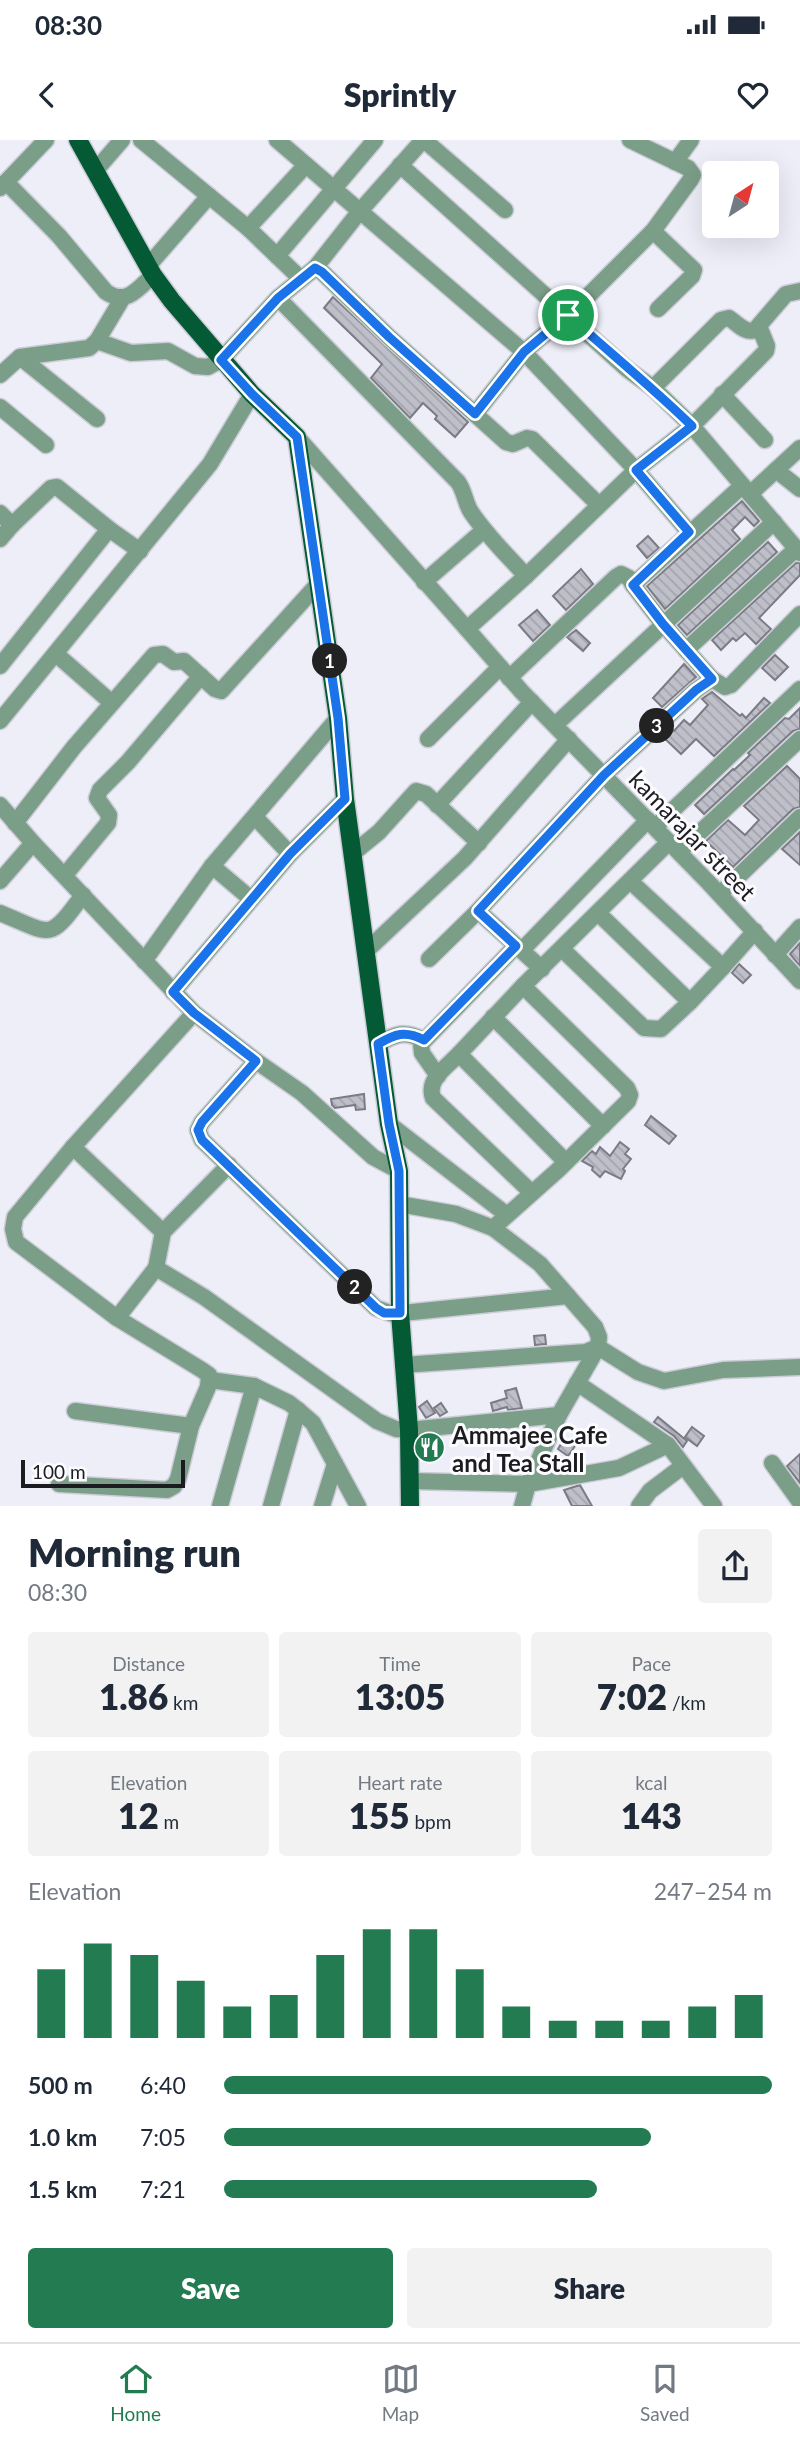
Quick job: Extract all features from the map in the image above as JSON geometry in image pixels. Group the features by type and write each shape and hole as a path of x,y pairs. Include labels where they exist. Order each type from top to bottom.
{"main road":[{"path":"78,140 151,271 221,360 297,437 338,718 345,799 365,952 389,1124 399,1171 400,1313 409,1430 410,1506"}],"street":[{"path":"46,140 3,185 59,236 114,298 130,296 209,196"},
{"path":"95,171 121,140"},
{"path":"141,140 248,228 301,279"},
{"path":"277,140 524,352 636,470 689,532"},
{"path":"277,256 375,140"},
{"path":"97,341 131,354 168,351 195,366 208,367 221,360 278,298 315,268 360,211 424,140 505,210"},
{"path":"475,414 524,352 568,315 653,231 691,179 691,171 630,140"},
{"path":"675,162 691,140"},
{"path":"248,228 306,164"},
{"path":"400,166 627,369 653,388 692,426 798,551 686,650"},
{"path":"653,231 694,270 692,276 658,309"},
{"path":"315,268 509,444 527,438 533,439 598,505"},
{"path":"653,388 726,317 750,332 758,327 786,294 800,291"},
{"path":"278,298 458,482 464,491 467,506 484,530 526,576"},
{"path":"0,375 20,357 89,348 97,341 122,299"},
{"path":"467,629 636,470 692,426 766,351 767,346 758,327"},
{"path":"20,357 97,419"},
{"path":"0,721 210,464 252,394"},
{"path":"722,394 765,440"},
{"path":"0,407 47,445"},
{"name":"kamarajar street","path":"297,437 532,702 720,894 800,981"},
{"path":"633,585 689,532 776,470 800,448"},
{"path":"776,470 800,489"},
{"path":"0,539 51,488 57,487 140,551"},
{"path":"0,513 12,525"},
{"path":"555,725 774,522"},
{"path":"0,666 109,529"},
{"path":"424,582 484,530"},
{"path":"428,740 621,574 712,679 725,687 731,685 800,614"},
{"path":"15,823 112,703 159,653 174,662 184,661 215,690 221,691 319,583"},
{"path":"56,654 112,703"},
{"path":"65,875 109,820 109,815 98,801 97,795 201,676"},
{"path":"429,959 478,911 604,775 696,690 712,679"},
{"path":"438,1076 422,1053 421,1044 424,1040 651,823 800,689"},
{"path":"437,805 532,702"},
{"path":"144,961 212,866 338,718"},
{"path":"365,952 479,843 569,739"},
{"path":"532,1193 433,1098 430,1090 433,1081 523,986 629,881 674,847 800,739"},
{"path":"352,854 379,832 416,791 422,792 479,843"},
{"path":"173,992 290,854 345,799"},
{"path":"0,805 194,1013 302,1093 373,1157 399,1171"},
{"path":"255,817 290,854"},
{"path":"720,894 800,817"},
{"path":"0,881 33,843"},
{"path":"212,866 251,899"},
{"path":"629,881 723,967"},
{"path":"0,913 48,931 55,929 83,895"},
{"path":"478,911 542,969"},
{"path":"598,913 690,1002"},
{"path":"775,955 800,926"},
{"path":"562,949 644,1028 660,1029 690,1002 755,931"},
{"path":"493,1228 566,1162 628,1101 630,1095 627,1088 523,986"},
{"path":"194,1013 72,1147 15,1217 13,1229 16,1242 117,1318 207,1375 254,1386 289,1402 313,1423 358,1506"},
{"path":"494,1017 603,1126"},
{"path":"378,1044 395,1034 410,1033 424,1040"},
{"path":"459,1054 566,1162"},
{"path":"256,1061 202,1122 198,1130 202,1140 376,1308 384,1313 400,1313 568,1296"},
{"path":"389,1124 507,1215"},
{"path":"72,1147 163,1232"},
{"path":"117,1318 156,1268 163,1232 229,1165"},
{"path":"399,1204 456,1213 493,1228 540,1264 595,1327 599,1337 598,1347 559,1415 528,1484 522,1506"},
{"path":"156,1268 204,1297 377,1421 396,1429 409,1430 559,1415"},
{"path":"403,1365 586,1352 598,1347"},
{"path":"598,1347 638,1372 664,1381 723,1370 799,1369"},
{"path":"59,1484 167,1490 174,1486 207,1375"},
{"path":"577,1383 667,1445 714,1506"},
{"path":"220,1506 254,1386"},
{"path":"271,1506 298,1410"},
{"path":"75,1411 191,1426"},
{"path":"410,1481 528,1484 619,1468 667,1445"},
{"path":"772,1463 800,1502"},
{"path":"322,1506 335,1464"},
{"path":"639,1506 650,1491 684,1466"}],"building":[{"path":"333,297 468,422 455,437 435,419 437,416 423,403 410,418 371,378 382,364 324,308"},
{"path":"742,501 759,521 754,526 745,517 732,530 740,539 665,609 647,586"},
{"path":"648,536 659,548 647,558 637,546"},
{"path":"768,542 777,552 687,635 678,625"},
{"path":"796,563 800,563 800,575 759,618 771,629 756,644 745,633 736,641 733,638 721,650 712,640"},
{"path":"581,569 593,584 566,610 553,596"},
{"path":"537,610 550,625 533,641 519,625"},
{"path":"576,630 590,643 583,651 567,637"},
{"path":"775,655 788,667 775,680 762,668"},
{"path":"684,664 696,677 662,707 653,698"},
{"path":"712,692 746,718 764,698 770,703 714,756 696,739 681,754 663,737 670,728 674,731 684,720 690,725 708,705 702,699"},
{"path":"800,708 800,729 793,731 704,814 695,805 750,755 748,753 785,718 789,719"},
{"path":"787,766 800,779 800,807 793,809 733,867 706,841 728,820 745,835 759,820 744,806"},
{"path":"800,832 800,865 782,849"},
{"path":"800,943 800,966 790,954"},
{"path":"739,964 751,975 743,983 732,973"},
{"path":"364,1094 365,1109 356,1110 355,1105 335,1108 332,1105 331,1099"},
{"path":"651,1116 676,1136 669,1144 645,1125"},
{"path":"620,1142 629,1149 625,1154 631,1159 623,1169 625,1171 621,1179 605,1171 600,1177 592,1170 593,1167 582,1161 592,1151 596,1154 600,1147 610,1156"},
{"path":"545,1335 546,1344 535,1345 534,1336"},
{"path":"516,1388 522,1408 508,1410 507,1407 493,1411 491,1403 507,1398 505,1391"},
{"path":"427,1401 435,1413 426,1418 419,1407"},
{"path":"441,1403 447,1412 440,1416 434,1408"},
{"path":"658,1417 687,1441 683,1447 674,1436 654,1422"},
{"path":"692,1427 704,1436 697,1446 685,1437"},
{"path":"564,1439 575,1446 568,1456 558,1449"},
{"path":"800,1454 800,1483 787,1466"},
{"path":"580,1485 592,1506 572,1506 564,1490"}],"place":[{"name":"Ammajee Cafe and Tea Stall","path":"429,1448"}],"route":[{"path":"315,268 475,414 524,352 568,315 627,369 653,388 692,426 636,470 689,532 633,585 663,624 712,679 696,690 604,775 478,911 516,946 424,1040 410,1033 395,1034 378,1044 389,1124 399,1171 400,1313 384,1313 202,1140 198,1130 202,1122 256,1061 194,1013 173,992 290,854 345,799 338,718 297,437 221,360 278,298 315,268"}]}
